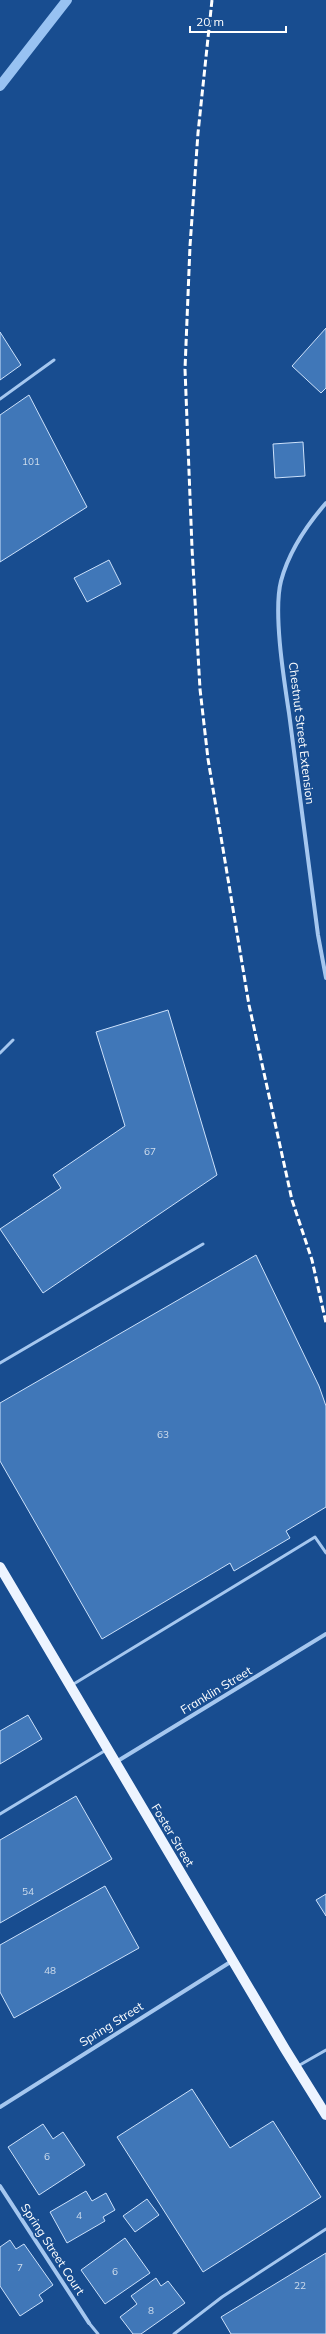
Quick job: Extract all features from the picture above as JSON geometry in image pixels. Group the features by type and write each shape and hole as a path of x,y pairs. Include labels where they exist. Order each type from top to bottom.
{"main road":[{"name":"Foster Street","path":"0,1567 296,2067 326,2114"}],"street":[{"name":"Chestnut Street Extension","path":"326,503 302,533 289,558 280,582 279,616 284,681 318,935 326,978"},
{"name":"Franklin Street","path":"116,1763 326,1634"},
{"name":"Spring Street","path":"0,2107 233,1961"},
{"name":"Spring Street Court","path":"0,2186 90,2323"}],"lane":[{"path":"0,399 54,360"},
{"path":"0,1053 13,1040"},
{"path":"0,1363 203,1244"},
{"path":"70,1686 315,1537 326,1553"},
{"path":"0,1814 108,1749"},
{"path":"296,2067 326,2050"},
{"path":"174,2334 222,2297 326,2230"},
{"path":"90,2323 98,2334"}],"building":[{"path":"326,328 326,388 321,393 292,366"},
{"path":"0,332 21,365 0,380"},
{"path":"29,395 87,507 0,562 0,415"},
{"path":"303,442 305,476 275,478 273,444"},
{"path":"109,560 121,584 87,602 74,578"},
{"path":"168,1010 217,1175 43,1293 0,1229 61,1188 53,1175 125,1126 96,1032"},
{"path":"256,1255 319,1386 326,1406 326,1507 286,1531 290,1538 234,1571 230,1563 102,1639 0,1461 0,1403"},
{"path":"28,1715 42,1739 0,1764 0,1731"},
{"path":"76,1796 112,1859 0,1923 0,1840"},
{"path":"105,1886 139,1948 14,2018 0,1992 0,1945"},
{"path":"326,1894 326,1916 316,1900"},
{"path":"192,2089 230,2148 273,2121 321,2197 203,2272 117,2137"},
{"path":"43,2124 53,2139 63,2132 85,2165 39,2195 8,2147"},
{"path":"86,2191 92,2201 106,2193 115,2210 103,2217 105,2221 67,2243 50,2212"},
{"path":"147,2199 159,2215 135,2232 123,2216"},
{"path":"125,2238 150,2273 105,2304 81,2270"},
{"path":"10,2240 16,2249 24,2244 53,2285 39,2295 43,2301 20,2316 0,2286 0,2247"},
{"path":"326,2253 326,2334 231,2334 221,2317"},
{"path":"156,2278 161,2286 168,2281 185,2303 141,2334 133,2334 120,2317 137,2304 131,2296"}],"waterway":[{"path":"0,86 67,0"}],"railway":[{"path":"212,0 198,133 190,246 185,369 192,548 200,689 208,759 249,1005 292,1200 312,1260 326,1323"}]}
